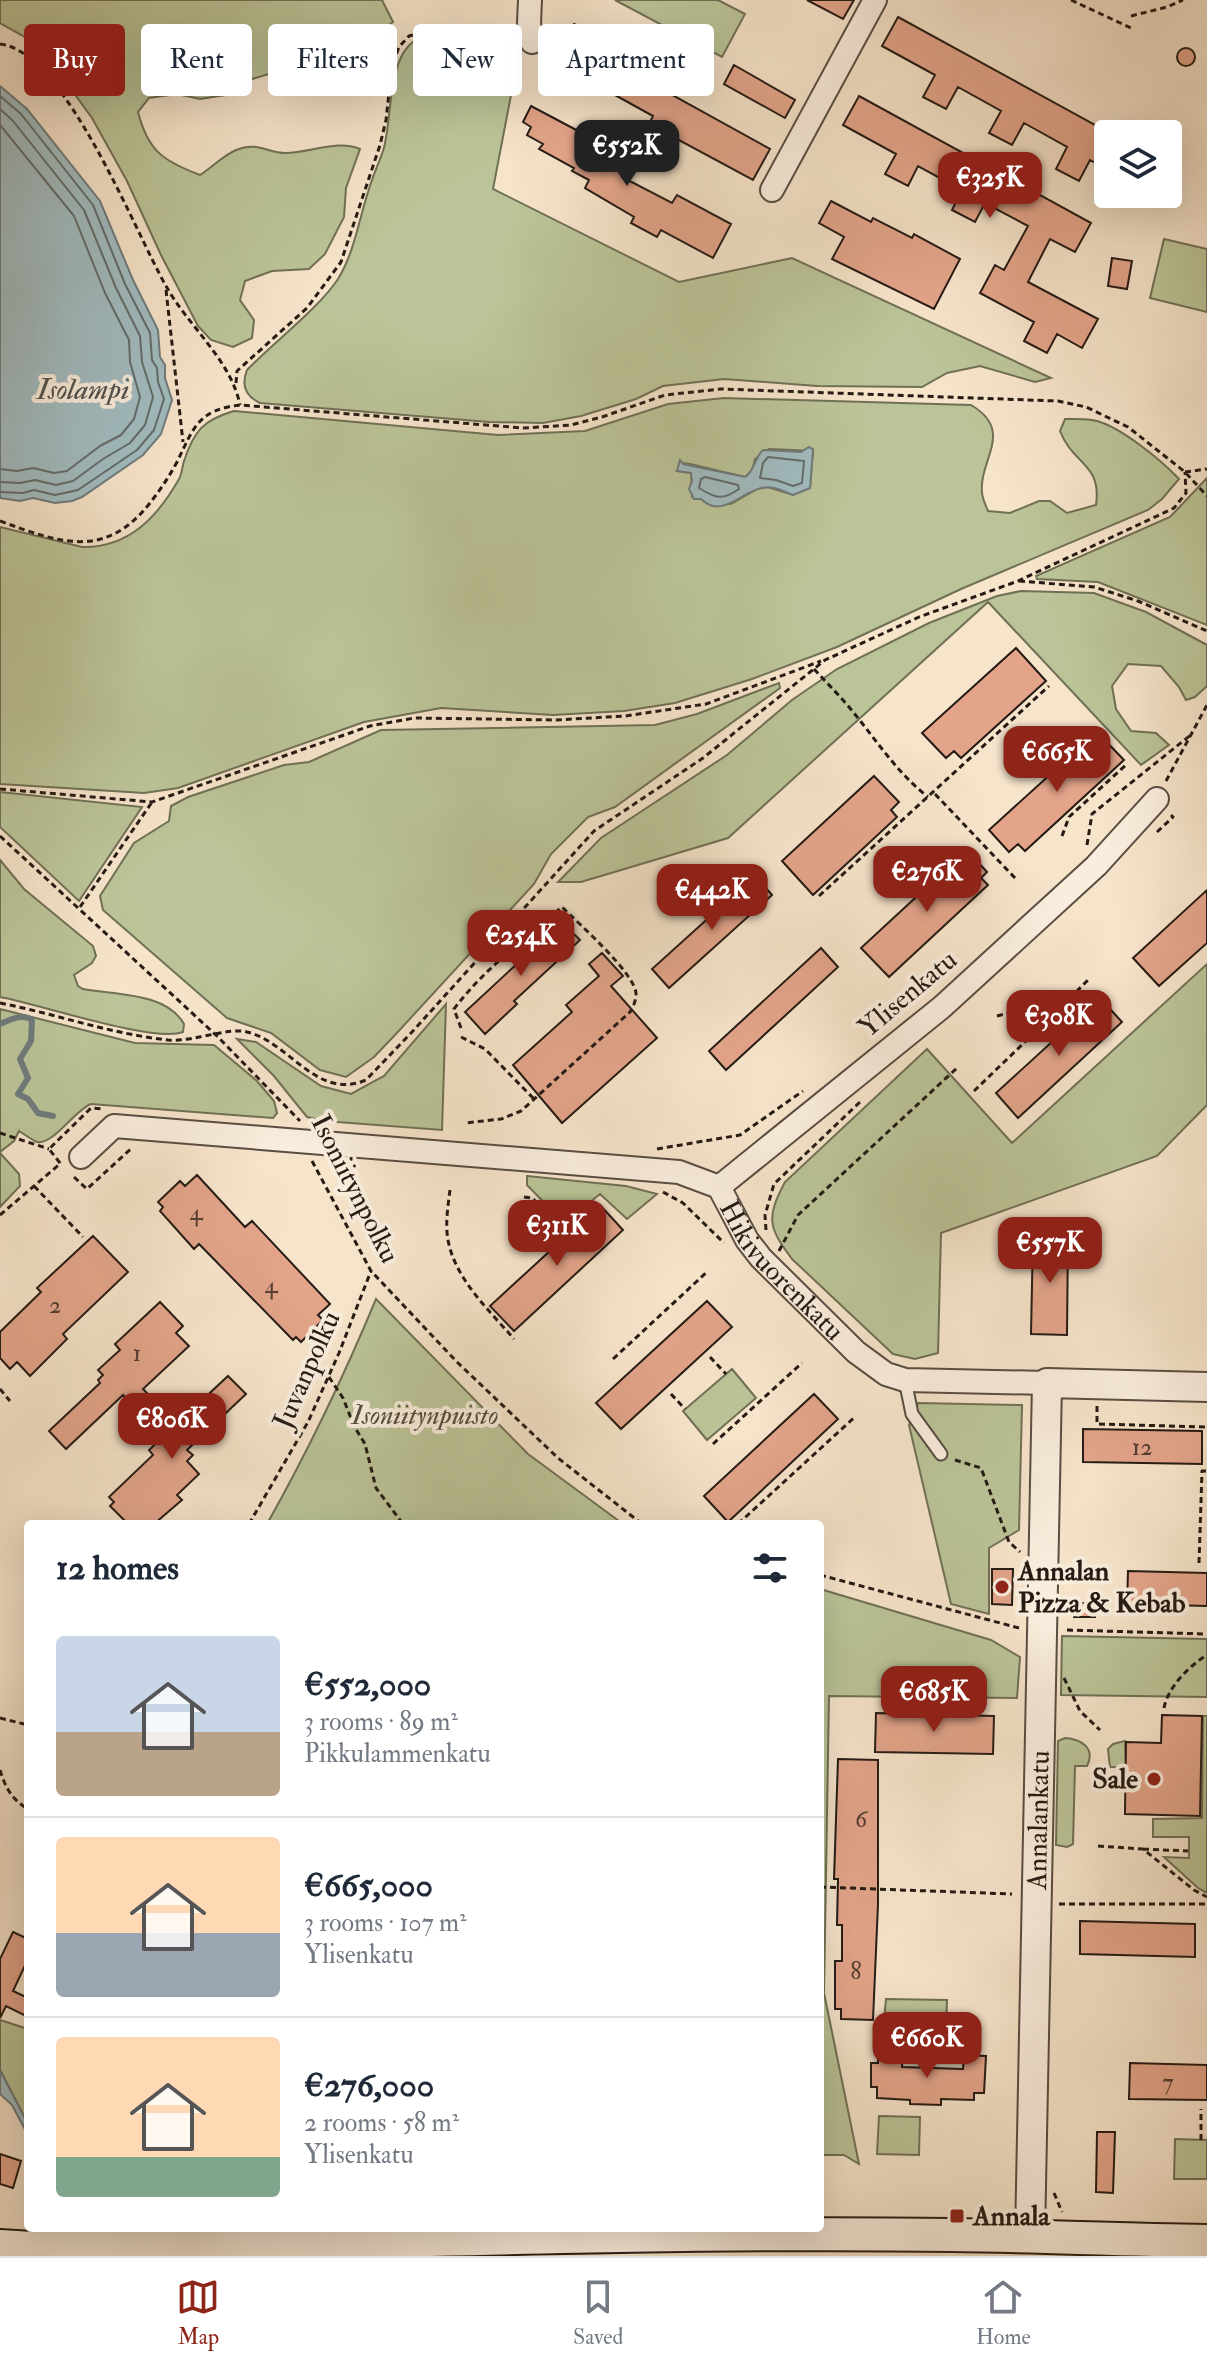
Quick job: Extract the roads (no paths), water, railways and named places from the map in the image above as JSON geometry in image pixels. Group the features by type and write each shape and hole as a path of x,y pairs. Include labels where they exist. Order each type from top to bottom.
{"main road":[{"path":"0,2246 98,2248 566,2232 865,2235 1034,2246 1207,2241"}],"street":[{"path":"530,0 532,42"},
{"path":"772,190 875,0"},
{"name":"Ylisenkatu","path":"719,1187 942,1007 1096,866 1157,799"},
{"name":"Hikivuorenkatu","path":"70,1160 114,1126 679,1172 719,1187 747,1240 761,1258 856,1352 886,1374 905,1380 1207,1387"},
{"name":"Annalankatu","path":"1034,2246 1029,1899 1042,1630 1047,1383"}],"lane":[{"path":"905,1380 912,1414 941,1454"}],"water":[{"name":"Isolampi","path":"0,86 27,109 100,201 158,330 160,357 165,365 165,378 172,400 161,434 143,455 72,501 55,503 33,498 20,501 0,498"},
{"path":"809,447 813,449 810,488 793,495 765,487 724,506 716,506 694,499 689,489 691,473 677,471 680,460 683,464 745,477 763,450 801,452"},
{"path":"0,2070 24,2116 24,2128 12,2105 0,2094"}],"waterway":[{"path":"0,1024 20,1017 32,1020 31,1041 20,1059 28,1078 18,1094 28,1099 38,1113 53,1116"}],"place":[{"name":"Annalan Pizza & Kebab","path":"1002,1587"},
{"name":"Sale","path":"1154,1779"},
{"name":"Annala","path":"957,2216"}],"park label":[{"name":"Isoniitynpuisto","path":"425,1415"}]}
